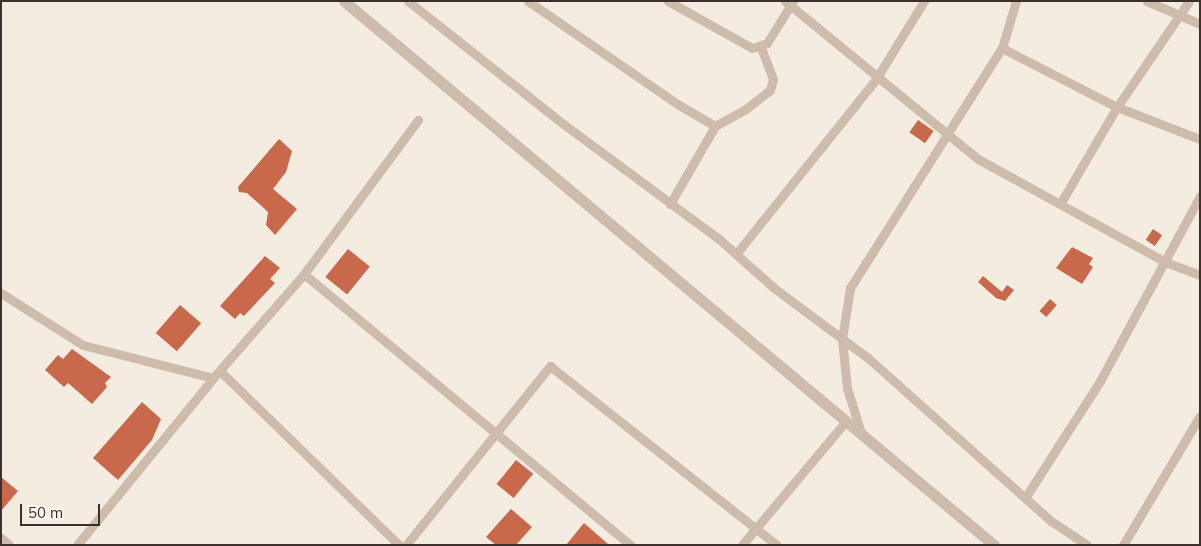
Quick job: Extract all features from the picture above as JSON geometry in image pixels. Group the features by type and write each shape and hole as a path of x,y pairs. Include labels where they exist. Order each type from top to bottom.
{"street":[{"path":"344,1 994,545"},
{"path":"408,1 736,254 842,339 1025,498 1087,545"},
{"path":"528,1 679,105 715,126"},
{"path":"668,1 752,48 761,48"},
{"path":"736,254 876,78 924,1"},
{"path":"860,433 847,388 842,339 850,288 1002,48 1016,1"},
{"path":"1147,1 1200,24"},
{"path":"1060,204 1117,107 1188,1"},
{"path":"761,48 789,3 946,135 1014,180 1165,262 1200,275"},
{"path":"670,204 715,126 747,108 770,90 774,79 761,48"},
{"path":"1002,48 1117,107 1200,139"},
{"path":"77,545 213,378 304,274 418,120"},
{"path":"1025,498 1100,380 1200,196"},
{"path":"304,274 630,545"},
{"path":"1,293 83,345 213,378"},
{"path":"406,545 550,366 778,545"},
{"path":"220,370 399,545"},
{"path":"1123,545 1200,416"},
{"path":"742,545 846,421"},
{"path":"1,538 10,545"}],"building":[{"path":"918,120 934,131 925,143 909,132"},
{"path":"279,139 292,151 286,172 273,189 297,209 275,235 266,225 268,212 247,193 239,192 238,187"},
{"path":"1153,229 1162,235 1155,246 1146,240"},
{"path":"1072,247 1093,258 1089,264 1093,267 1082,284 1056,268"},
{"path":"348,249 370,267 347,295 325,277"},
{"path":"265,256 280,268 270,279 275,283 244,316 240,313 235,319 220,306"},
{"path":"983,276 1002,292 1007,285 1014,290 1005,301 996,298 978,282"},
{"path":"1050,299 1057,305 1046,317 1040,311"},
{"path":"180,305 201,323 177,351 156,333"},
{"path":"72,349 111,377 105,383 107,387 92,404 68,383 64,387 45,370 58,355 63,359"},
{"path":"142,402 161,419 152,440 118,480 93,458"},
{"path":"516,460 533,474 514,498 496,484"},
{"path":"1,477 18,491 1,511"},
{"path":"511,509 532,527 516,545 496,545 486,537"},
{"path":"584,523 609,545 566,545"}]}
